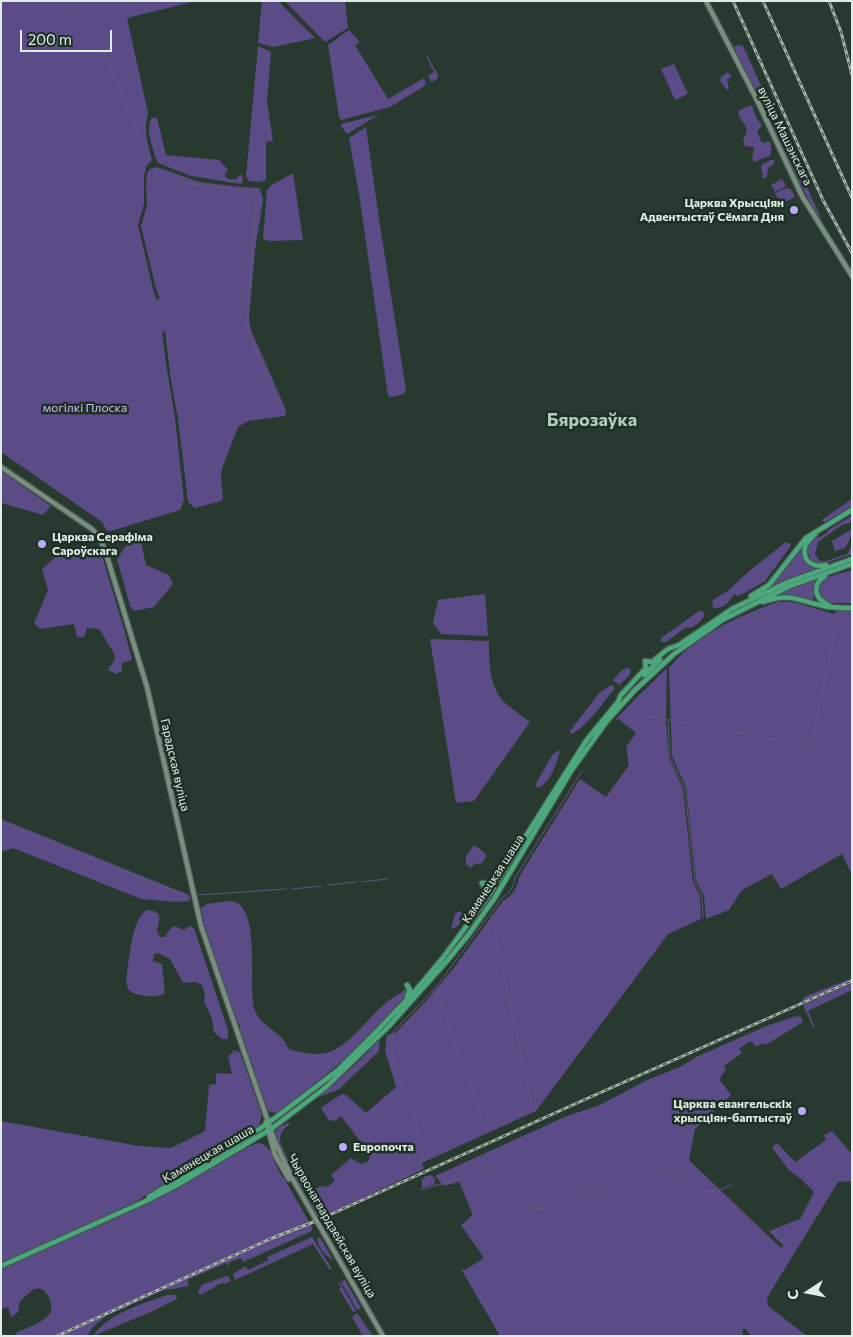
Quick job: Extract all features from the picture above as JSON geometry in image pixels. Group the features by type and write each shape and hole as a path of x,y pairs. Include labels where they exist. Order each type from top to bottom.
{"main road":[{"name":"вуліца Машэнскага","path":"706,1 757,100 802,196 852,276"},
{"name":"Гарадская вуліца","path":"1,467 92,529 99,537 105,550 147,688 201,926 267,1124"},
{"path":"618,702 645,674 679,645 766,588 808,536 852,510"},
{"path":"817,532 805,547 809,563 814,566 822,566 852,559"},
{"path":"732,609 788,582 852,559"},
{"path":"835,608 819,599 816,592 818,583 825,576 852,565"},
{"name":"Камянецкая шаша","path":"139,1203 178,1184 269,1130 325,1088 371,1045 409,1005 491,904 571,771 618,708 674,654 707,630 744,608 790,586 852,565"},
{"path":"744,608 772,599 786,597 799,598 825,607 852,608"},
{"path":"618,702 621,695 646,668 645,661 652,662 668,650 679,645"},
{"name":"Камянецкая шаша","path":"1,1266 139,1203 267,1124 338,1070 383,1025 436,966 485,901 580,751 618,702"},
{"path":"520,843 524,842 524,849"},
{"path":"465,938 461,942 458,941 458,938 482,908 485,901 486,887 482,883 489,884 495,881 510,856 516,850"},
{"path":"470,921 486,892"},
{"path":"383,1025 409,993 410,989 407,985 416,985 436,966"},
{"name":"Чырвонагвардзейская вуліца","path":"267,1124 289,1172 382,1336"}],"green space":[{"name":"могілкі Плоска","path":"1,1 192,2 127,18 148,113 146,131 152,160 147,165 144,176 144,204 138,225 153,289 156,299 160,299 141,226 147,205 146,185 147,174 150,169 157,167 199,182 260,188 263,200 255,250 249,319 251,330 286,410 284,416 248,421 238,427 222,469 223,498 221,501 195,508 188,502 165,331 162,332 175,418 184,500 180,510 107,531 102,522 1,452"},
{"path":"262,1 279,2 315,38 274,47 258,43"},
{"path":"285,1 345,1 348,28 325,42"},
{"path":"349,30 360,42 355,45 388,99 424,78 426,84 390,107 341,120 328,45"},
{"path":"738,45 743,46 821,218 815,212 795,174 734,48"},
{"path":"258,46 271,52 267,101 273,141 266,142 266,180 259,182 249,181 246,176"},
{"path":"426,56 438,75 437,79 432,82 428,76 434,72"},
{"path":"674,64 688,94 675,100 661,69"},
{"path":"728,72 732,77 727,79 729,89 727,90 720,81 721,77"},
{"path":"752,106 757,119 762,125 757,132 761,141 764,143 769,141 771,144 771,155 754,162 752,159 754,147 745,146 743,140 747,131 738,111"},
{"path":"378,115 347,134 341,126 341,124"},
{"path":"152,118 157,118 166,155 219,160 228,170 225,175 227,178 237,179 239,175 242,175 243,181 241,184 191,176 158,163 149,134"},
{"path":"366,127 406,390 404,394 391,397 388,396 359,194 349,138"},
{"path":"774,160 775,163 768,168 767,177 763,179 761,165"},
{"path":"293,173 303,240 269,241 263,239 267,190 270,186"},
{"path":"782,179 786,186 775,192 771,185"},
{"path":"786,188 791,189 795,197 781,204 775,193"},
{"path":"1,471 51,506 43,515 1,503"},
{"path":"852,499 852,506 825,522 822,521 823,519"},
{"path":"852,516 852,522 842,525 818,542 815,554 820,561 826,561 847,554 852,546 852,554 823,564 811,561 807,550 811,542"},
{"path":"852,529 851,537 845,548 835,551 832,541"},
{"path":"141,542 146,565 169,575 173,584 154,607 134,611 130,606 117,559 127,544"},
{"path":"786,542 791,544 790,547 765,581 741,595 733,595 728,603 723,606 713,608 712,601 729,590"},
{"path":"83,544 102,556 132,660 122,663 122,671 116,674 108,670 115,659 114,653 99,629 87,628 84,637 77,637 74,624 40,629 34,623 48,590 42,569 58,555"},
{"path":"799,548 803,550 806,562 816,569 769,587"},
{"path":"852,570 851,603 830,603 822,600 819,586 826,578"},
{"path":"818,578 814,590 815,596 812,601 794,596 772,596 795,586"},
{"path":"485,594 488,636 441,634 433,623 438,600"},
{"path":"777,602 793,602 834,614 837,610 852,610 852,875 842,854 781,889 772,874 742,890 729,910 706,919 704,896 696,880 686,787 672,756 669,668 692,645 705,636 747,614"},
{"path":"699,611 703,611 705,615 699,623 693,627 685,628 666,642 661,642 661,638"},
{"path":"430,639 489,641 490,665 495,689 504,702 530,722 474,801 456,803"},
{"path":"626,668 629,668 631,671 629,676 619,685 613,680"},
{"path":"667,668 666,722 669,758 683,789 693,882 700,896 701,919 668,934 536,1111 422,1163 424,1169 318,1219 308,1200 311,1192 320,1186 327,1187 335,1181 331,1175 351,1158 361,1164 367,1162 370,1158 369,1153 341,1116 335,1121 329,1120 321,1109 342,1094 346,1095 366,1113 396,1087 385,1051 387,1035 395,1033 425,1002 453,969 503,901 514,891 519,877 580,779 606,797 629,765 626,747 636,733 617,718"},
{"path":"611,685 614,686 614,689 594,715 576,732 570,734 570,731 599,693"},
{"path":"560,750 549,778 537,788 535,785 553,754"},
{"path":"1,819 189,895 190,899 188,901 176,902 141,899 13,848 5,851 1,850"},
{"path":"474,845 485,853 486,856 482,863 475,864 470,868 466,864 466,856"},
{"path":"230,901 240,905 247,916 252,949 255,1011 260,1019 282,1038 291,1050 317,1054 335,1050 352,1037 383,1005 406,988 408,989 400,1003 363,1042 323,1077 275,1113 266,1110 253,1071 254,1069 239,1029 240,1026 236,1020 208,938 201,911 201,908 207,904"},
{"path":"147,910 156,912 159,916 157,931 160,937 165,937 171,928 175,926 184,930 189,926 194,928 228,1030 228,1039 222,1039 214,1032 212,1019 204,1001 205,994 202,985 196,982 183,983 170,959 158,953 154,954 153,961 162,964 164,994 145,996 135,994 128,989 126,981 134,931 137,922"},
{"path":"459,911 463,914 462,919 457,926 451,929 455,914"},
{"path":"852,978 852,980 802,1002 806,996"},
{"path":"852,983 852,990 808,1011 815,1028 813,1027 803,1005"},
{"path":"797,1016 801,1017 803,1022 764,1045 762,1043 757,1047 750,1041 739,1049 742,1053 724,1066 726,1070 719,1079 731,1095 695,1129 689,1160 782,1249 783,1245 769,1231 800,1219 814,1192 789,1170 773,1149 774,1145 778,1144 795,1162 826,1140 824,1135 832,1131 852,1154 852,1181 838,1182 767,1298 768,1306 807,1336 751,1336 746,1329 743,1329 742,1336 500,1336 461,1269 465,1270 484,1258 461,1225 473,1215 459,1182 444,1186 435,1176 567,1116 600,1105 647,1080 680,1067 696,1057 769,1025"},
{"path":"380,1039 379,1051 338,1090 318,1097 358,1062"},
{"path":"232,1050 239,1052 241,1055 262,1115 258,1128 232,1144 227,1143 221,1146 216,1153 133,1203 1,1264 1,1121 139,1146 171,1148 205,1131 209,1085 216,1084 216,1073 232,1074 228,1056 233,1053"},
{"path":"287,1123 291,1123 282,1131 280,1136 281,1143 301,1182 309,1183 309,1187 305,1189 301,1187 291,1174 276,1140 275,1134 277,1129"},
{"path":"258,1143 264,1145 271,1152 280,1174 312,1227 312,1231 243,1262 241,1258 228,1263 229,1268 226,1263 187,1280 189,1286 166,1289 106,1316 93,1327 87,1336 16,1336 17,1332 35,1325 47,1317 51,1310 51,1305 48,1296 43,1290 34,1289 21,1301 18,1312 11,1317 8,1307 1,1309 1,1269 144,1204"},
{"path":"431,1175 435,1179 434,1185 422,1188 424,1177"},
{"path":"312,1237 332,1269 330,1270 313,1244 235,1280 233,1274 246,1266 248,1270 269,1260 267,1257"},
{"path":"317,1237 321,1239 333,1260 322,1250 318,1244"},
{"path":"226,1276 231,1281 216,1285 200,1295 198,1291 202,1285"},
{"path":"345,1280 361,1308 357,1310 341,1282"},
{"path":"338,1283 340,1283 356,1311 353,1312 339,1289 341,1287"},
{"path":"167,1295 176,1295 177,1299 93,1336 117,1315"},
{"path":"357,1313 373,1336 363,1336 352,1317"}],"waterway":[{"path":"63,1 78,19"},
{"path":"81,23 103,49 149,159"},
{"path":"155,171 161,180 247,191 255,199 254,236 248,301"},
{"path":"248,304 246,324 279,403"},
{"path":"730,731 809,746 812,743 837,620"},
{"path":"616,720 625,712 723,730"},
{"path":"668,720 670,757 685,789 695,882 702,896 703,918"},
{"path":"406,1169 423,1161 417,1126 392,1054 393,1032 436,987 502,898 511,890 515,878 582,771"},
{"path":"1,822 187,896"},
{"path":"531,853 616,956"},
{"path":"362,882 387,879"},
{"path":"328,885 356,882"},
{"path":"292,889 322,886"},
{"path":"198,895 286,889"},
{"path":"491,914 532,1106"},
{"path":"437,988 484,1127"},
{"path":"1,1124 10,1126"},
{"path":"420,1189 503,1166 523,1182 531,1205 534,1208 540,1209 603,1188 612,1204 672,1251 686,1258"},
{"path":"604,1188 661,1168 674,1169 697,1191 715,1191 732,1184"},
{"path":"693,1263 750,1313"}],"railway":[{"path":"733,1 823,200 852,253"},
{"path":"763,1 852,198"},
{"path":"829,1 841,32 852,75"},
{"path":"57,1336 270,1239 316,1221 852,981"}],"place":[{"name":"Царква Хрысціян Адвентыстаў Сёмага Дня","path":"794,210"},
{"name":"Царква Серафіма Сароўскага","path":"42,544"},
{"name":"Царква евангельскіх хрысціян-баптыстаў","path":"802,1111"},
{"name":"Европочта","path":"343,1147"}],"district":[{"name":"Бярозаўка","path":"592,420"}]}
